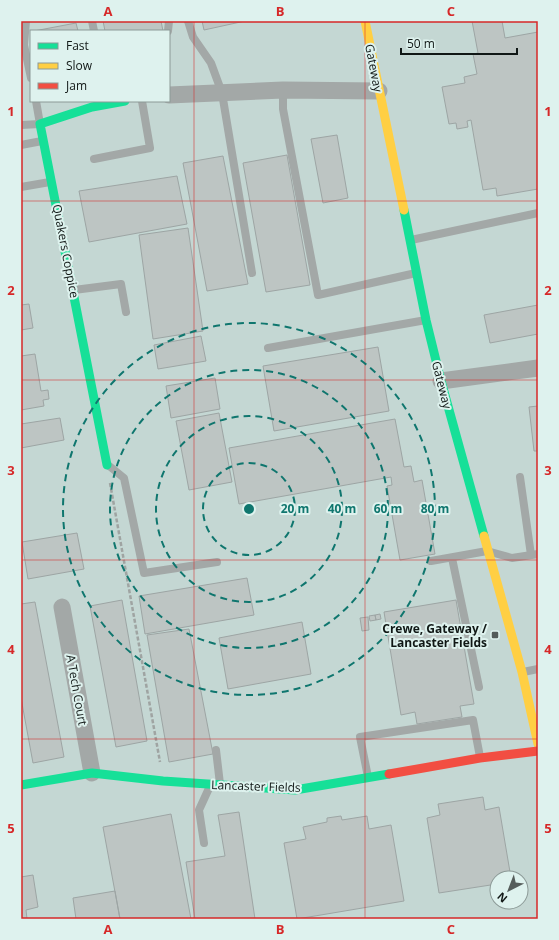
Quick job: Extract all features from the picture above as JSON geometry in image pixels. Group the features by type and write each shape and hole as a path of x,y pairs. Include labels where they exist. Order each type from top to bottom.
{"street":[{"name":"Gateway","path":"365,21 426,320 487,551 522,672 538,744"},
{"path":"170,95 283,90 379,91"},
{"path":"40,124 92,107 120,102"},
{"name":"Quakers Coppice","path":"40,124 74,290 107,465"},
{"path":"441,381 538,368"},
{"name":"A Tech Court","path":"62,607 92,773"},
{"name":"Lancaster Fields","path":"21,785 92,773 163,781 295,790 480,758 538,751"}],"lane":[{"path":"26,21 24,45 30,73"},
{"path":"188,21 193,37 211,63 222,93 252,273"},
{"path":"283,90 283,109 318,295 417,273"},
{"path":"21,125 40,124 36,102"},
{"path":"94,159 150,148 142,102"},
{"path":"21,145 43,140"},
{"path":"21,187 52,182"},
{"path":"410,241 538,213"},
{"path":"74,290 121,284 126,312"},
{"path":"268,348 426,320"},
{"path":"107,465 124,478 144,573 217,562"},
{"path":"431,561 487,551 512,558 534,554 520,477"},
{"path":"452,558 479,687"},
{"path":"522,672 538,669"},
{"path":"368,777 360,737 473,720 480,758"},
{"path":"216,750 220,785"},
{"path":"204,843 199,810 211,784"}],"path":[{"path":"107,465 163,781"}],"shaded area":[{"path":"21,21 538,21 538,919 21,919"}],"building":[{"path":"103,21 161,21 163,30 105,30"},
{"path":"202,21 245,21 204,30"},
{"path":"472,21 502,21 505,38 538,32 538,189 497,196 496,188 483,190 471,120 467,121 468,127 457,129 456,123 449,124 442,87 465,83 464,77 477,74 473,54 478,53"},
{"path":"76,23 78,30 39,30"},
{"path":"337,135 348,198 323,203 311,139"},
{"path":"287,155 310,285 266,292 243,163"},
{"path":"223,156 248,284 207,291 183,163"},
{"path":"177,176 187,224 89,242 79,191"},
{"path":"188,228 203,331 153,339 139,235"},
{"path":"29,304 33,328 21,330 21,305"},
{"path":"538,305 538,334 490,343 484,315"},
{"path":"201,336 206,361 158,369 154,345"},
{"path":"378,347 389,411 274,431 263,366"},
{"path":"35,354 41,391 48,390 49,399 43,400 44,406 21,410 21,356"},
{"path":"215,378 220,409 171,418 166,386"},
{"path":"538,406 538,451 534,451 529,407"},
{"path":"219,413 232,482 189,490 176,421"},
{"path":"60,418 64,440 21,448 21,424"},
{"path":"395,419 404,467 411,466 414,482 422,480 435,554 400,560 387,486 392,485 391,477 239,504 229,448"},
{"path":"77,533 84,569 28,579 22,542"},
{"path":"247,578 254,615 145,634 139,596"},
{"path":"122,600 147,741 116,747 90,606"},
{"path":"456,600 474,704 460,706 462,717 417,724 415,712 401,715 384,612"},
{"path":"35,602 64,757 33,763 21,698 21,604"},
{"path":"380,614 381,619 376,620 375,615"},
{"path":"375,615 376,620 370,621 369,616"},
{"path":"368,617 369,630 362,631 360,618"},
{"path":"302,622 311,674 228,689 219,638"},
{"path":"189,629 213,754 169,762 147,635"},
{"path":"483,797 485,810 499,807 510,870 489,870 489,885 439,893 427,818 440,815 438,804"},
{"path":"239,812 255,919 195,919 186,862 225,856 218,815"},
{"path":"171,814 191,919 120,919 103,827"},
{"path":"341,816 342,820 367,816 369,829 391,825 404,901 297,919 284,843 306,839 303,827 327,822 327,818"},
{"path":"33,875 38,907 26,910 27,919 21,919 21,877"},
{"path":"115,891 120,919 76,919 73,898"}],"traffic: fast":[{"path":"107,465 40,124 92,107 120,102"},
{"path":"404,210 426,320 441,381 484,536"},
{"path":"21,785 92,773 163,781 295,790 389,774"}],"traffic: slow":[{"path":"365,21 404,210"},
{"path":"484,536 522,672 538,744"}],"traffic: jam":[{"path":"389,774 480,758 538,751"}],"place":[{"name":"Crewe, Gateway / Lancaster Fields","path":"495,635"}]}
